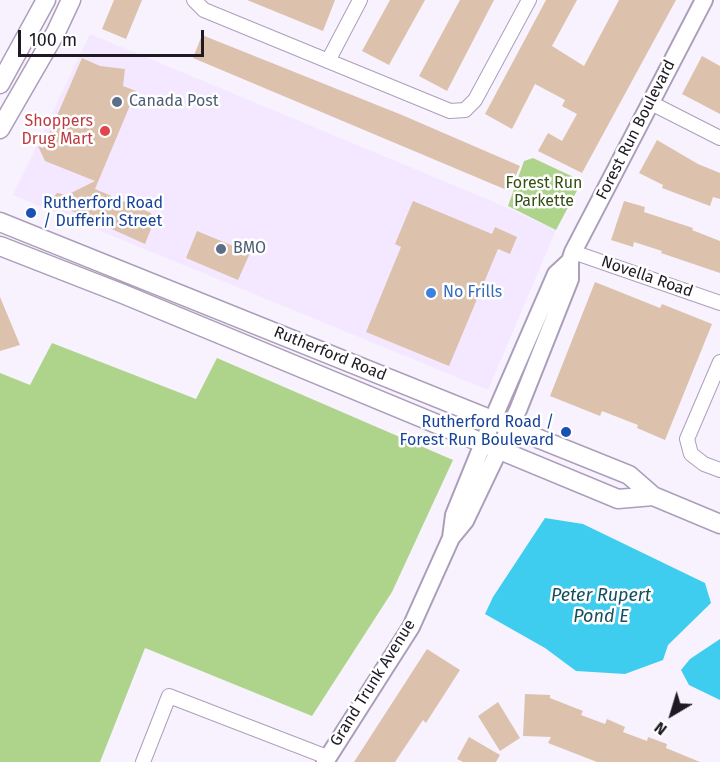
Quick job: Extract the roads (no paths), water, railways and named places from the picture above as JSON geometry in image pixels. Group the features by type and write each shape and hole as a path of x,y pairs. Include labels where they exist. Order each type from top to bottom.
{"main road":[{"path":"0,84 46,0"},
{"path":"0,129 56,32 71,0"},
{"name":"Rutherford Road","path":"0,222 629,474 653,496 720,524"},
{"name":"Rutherford Road","path":"0,246 123,294 618,499 653,496"}],"street":[{"path":"194,0 204,10 450,111 465,110 475,100 529,0"},
{"path":"328,61 360,0"},
{"name":"Forest Run Boulevard","path":"491,446 493,419 556,274 571,256 704,0"},
{"path":"651,103 720,138"},
{"name":"Forest Run Boulevard","path":"491,446 510,426 570,279 571,256"},
{"name":"Novella Road","path":"571,256 720,303"},
{"path":"720,362 687,439 690,454 704,464 720,470"},
{"name":"Grand Trunk Avenue","path":"326,759 411,627 451,538 454,515 491,446"},
{"path":"143,762 169,696 326,759"}],"water":[{"name":"Peter Rupert Pond E","path":"545,518 583,524 705,583 711,603 668,645 663,660 625,674 576,671 545,648 485,614 493,597"},
{"path":"720,639 720,700 689,685 681,670 690,659"}],"place":[{"name":"Canada Post","path":"117,102"},
{"name":"Shoppers Drug Mart","path":"105,131"},
{"name":"Rutherford Road / Dufferin Street","path":"31,213"},
{"name":"BMO","path":"221,249"},
{"name":"No Frills","path":"431,293"},
{"name":"Rutherford Road / Forest Run Boulevard","path":"566,432"}],"park label":[{"name":"Forest Run Parkette","path":"544,193"}]}
